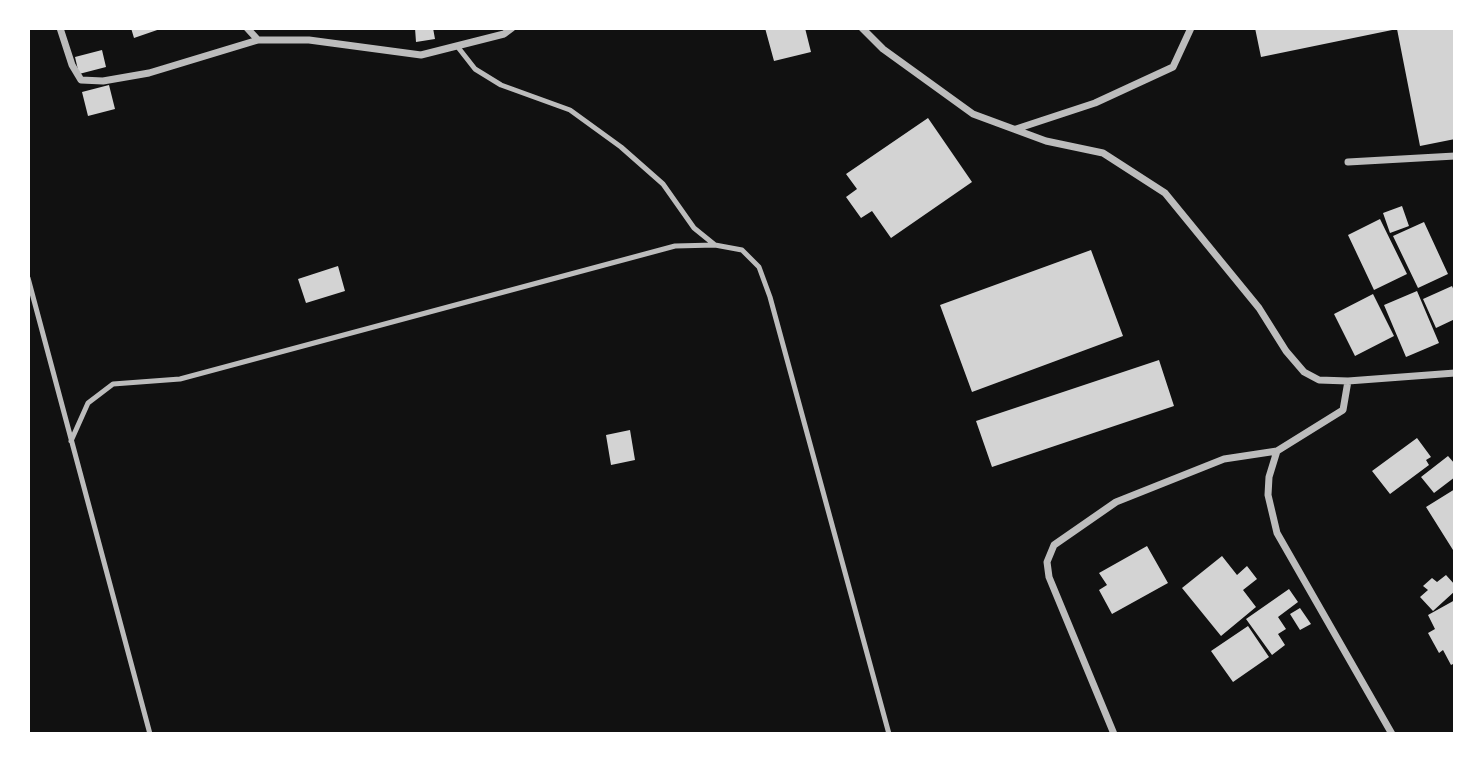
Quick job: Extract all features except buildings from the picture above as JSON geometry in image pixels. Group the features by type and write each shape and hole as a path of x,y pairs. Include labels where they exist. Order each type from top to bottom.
{"street":[{"path":"60,28 72,65 81,80 103,81 149,74 258,40 309,40 421,55 504,34 512,28"},
{"path":"247,28 258,40"},
{"path":"862,28 911,70 973,114 1046,141 1103,153 1165,193 1259,308 1286,351 1304,372 1319,380 1348,381 1455,373"},
{"path":"1016,129 1095,103 1173,66 1191,28"},
{"path":"1348,162 1455,156"},
{"path":"1114,734 1049,577 1047,562 1054,545 1116,502 1224,459 1277,451 1343,410 1348,381"},
{"path":"1277,451 1269,477 1268,495 1277,533 1392,734"}],"lane":[{"path":"457,46 475,69 501,85 570,110 621,146 663,184 694,228 715,245"},
{"path":"71,440 88,403 113,384 180,379 675,246 715,245 742,250 759,267 766,287 889,734"},
{"path":"28,278 150,734"}]}
